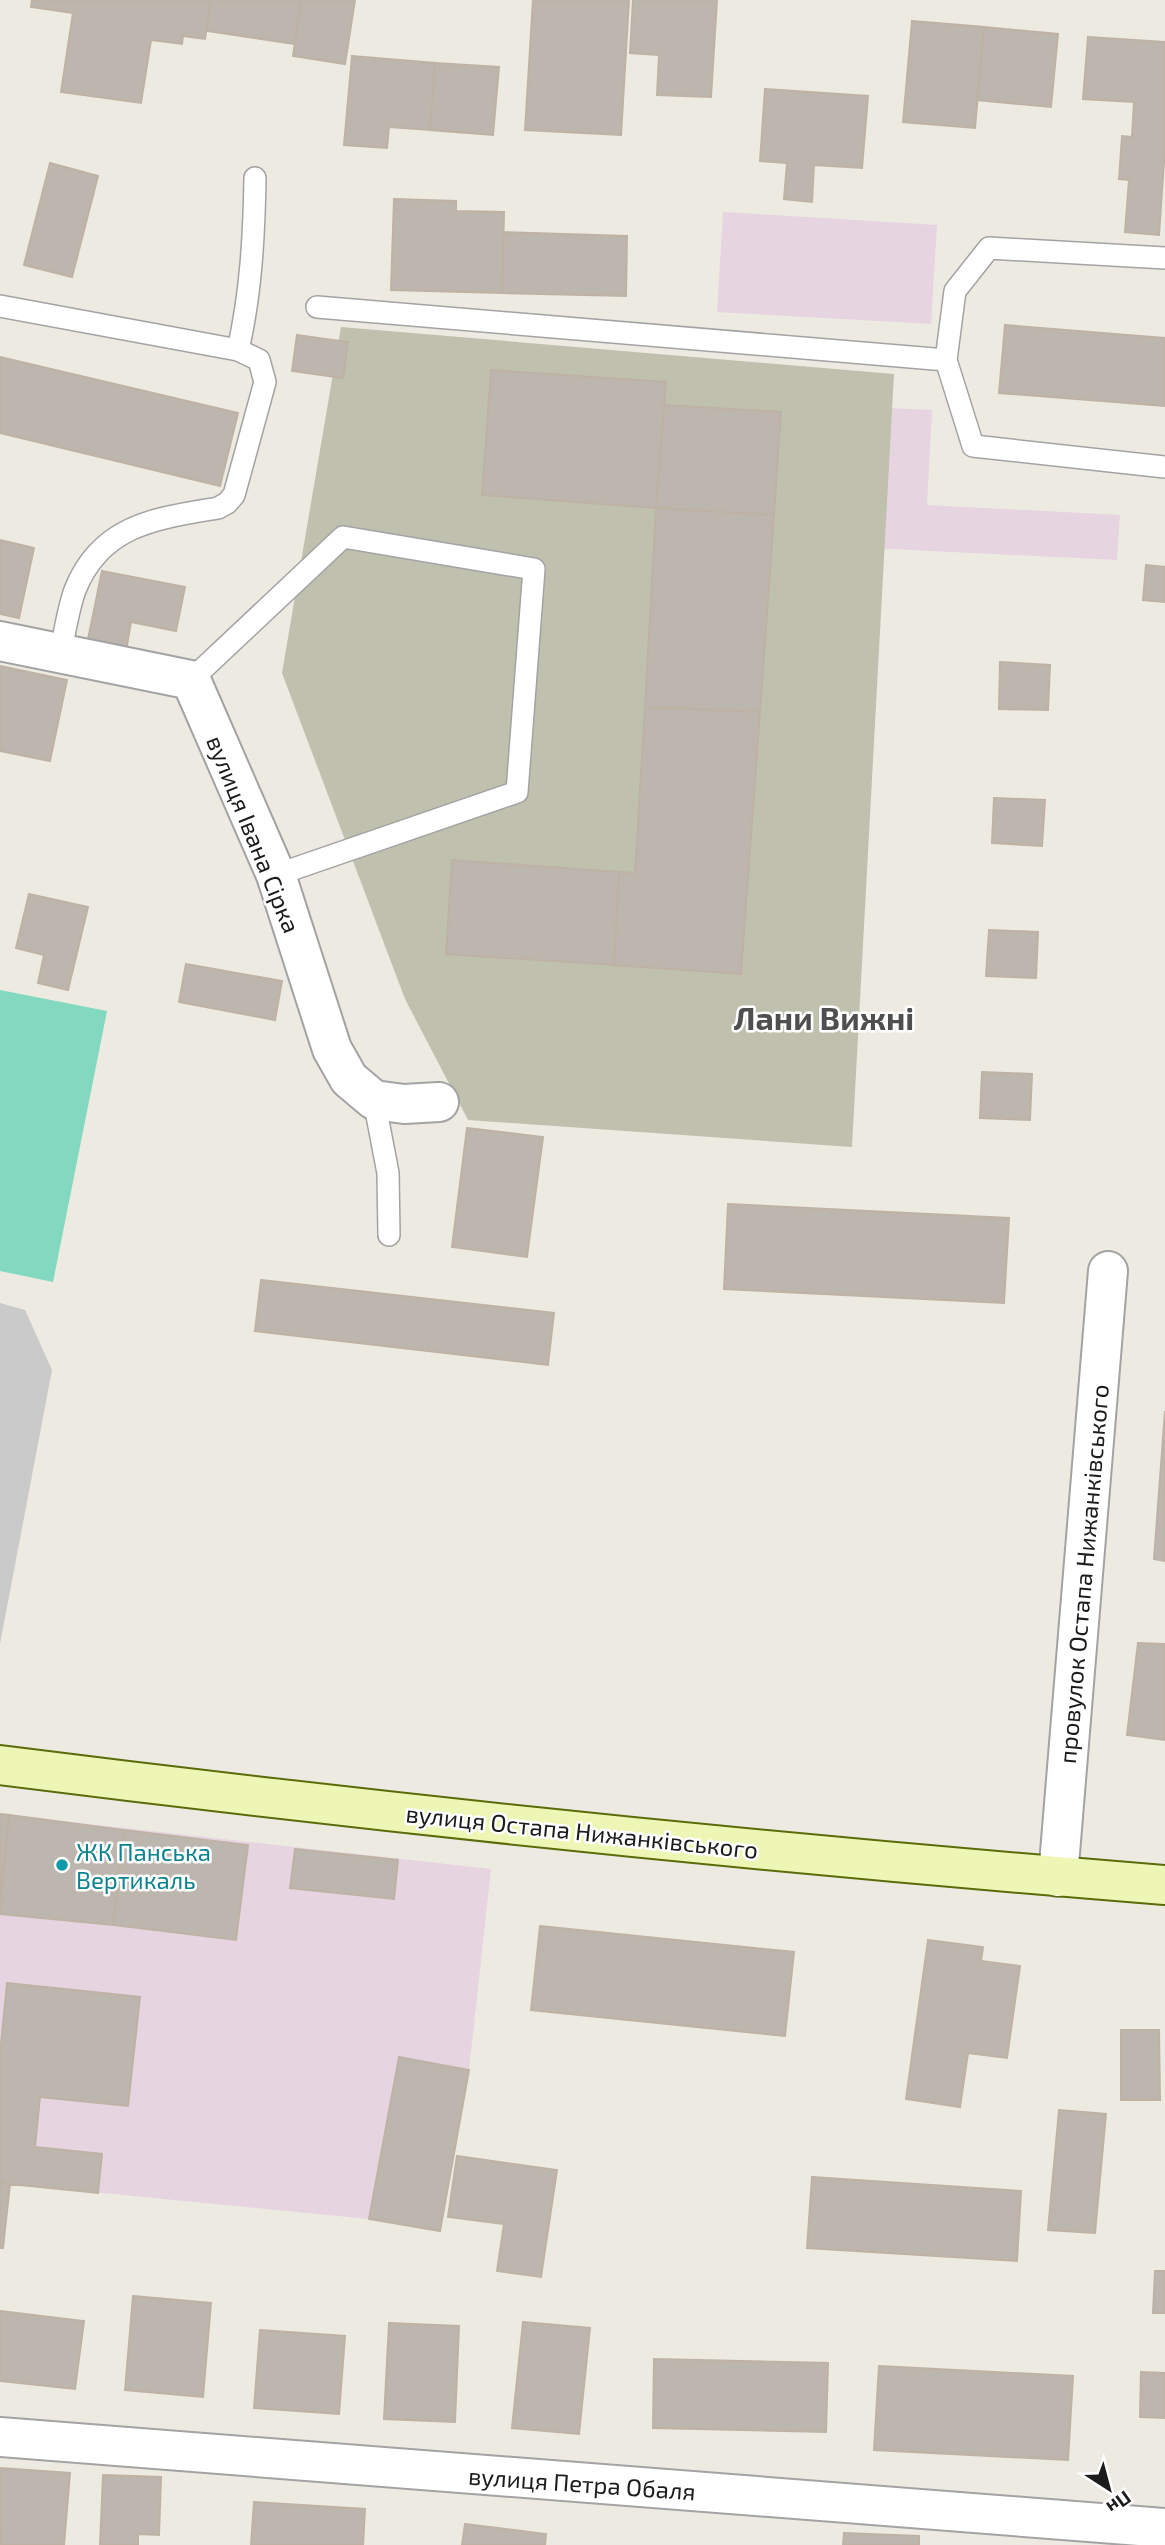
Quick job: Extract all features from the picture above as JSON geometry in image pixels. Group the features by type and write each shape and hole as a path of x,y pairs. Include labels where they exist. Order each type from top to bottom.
{"street":[{"path":"0,641 191,680"},
{"name":"вулиця Івана Сірка","path":"191,680 276,876 332,1049 349,1080 374,1100"},
{"path":"374,1100 404,1104 439,1102"},
{"name":"провулок Остапа Нижанківського","path":"1058,1877 1108,1272"},
{"name":"вулиця Остапа Нижанківського","path":"0,1765 267,1799 1058,1877 1165,1885"},
{"name":"вулиця Петра Обаля","path":"0,2437 1165,2528"}],"lane":[{"path":"239,350 247,308 254,239 256,178"},
{"path":"1165,258 989,248 954,291 946,360 973,446 1165,467"},
{"path":"0,306 239,350 259,360 265,382 234,495 218,508 143,522 126,531 98,553 88,565 75,590 60,653"},
{"path":"317,307 946,360"},
{"path":"191,680 342,537 534,569 517,792 276,876"},
{"path":"374,1100 388,1173 389,1235"}],"shaded area":[{"path":"723,212 937,225 931,324 717,312"},
{"path":"341,327 894,374 852,1147 468,1120 405,999 282,673"},
{"path":"845,406 932,410 927,505 1120,515 1117,560 870,548"},
{"path":"0,1303 25,1310 52,1370 0,1644"},
{"path":"0,1814 491,1869 469,2070 440,2231 369,2219 0,2183"}],"green space":[{"path":"0,990 107,1011 53,1282 0,1271"}],"building":[{"path":"32,0 211,0 205,39 183,36 182,44 151,40 141,103 61,92 73,13 31,7"},
{"path":"211,0 301,0 295,44 207,31"},
{"path":"301,0 355,0 345,64 293,56"},
{"path":"533,0 629,0 621,135 525,130"},
{"path":"633,0 717,0 711,97 657,95 659,55 630,53"},
{"path":"912,21 984,27 975,128 903,122"},
{"path":"984,27 1058,34 1051,107 977,100"},
{"path":"1088,37 1165,42 1165,147 1159,235 1125,232 1129,180 1119,179 1122,136 1132,137 1134,102 1083,99"},
{"path":"352,56 435,63 430,130 389,127 387,148 344,145"},
{"path":"435,63 499,67 493,135 430,130"},
{"path":"765,89 868,96 862,168 814,165 812,202 784,199 787,163 760,161"},
{"path":"50,163 98,176 72,277 24,265"},
{"path":"394,199 456,201 456,211 504,212 502,293 391,290"},
{"path":"504,232 627,236 626,296 502,293"},
{"path":"1005,325 1165,338 1165,406 999,393"},
{"path":"297,335 348,342 343,378 292,371"},
{"path":"0,357 238,413 220,486 0,433"},
{"path":"491,370 666,382 656,508 482,495"},
{"path":"664,405 781,412 774,515 656,508"},
{"path":"656,508 774,515 760,712 645,707"},
{"path":"0,540 34,548 19,618 0,614"},
{"path":"1146,565 1165,567 1165,602 1143,600"},
{"path":"102,571 185,587 176,631 131,622 126,651 87,644"},
{"path":"1000,662 1050,665 1048,710 999,709"},
{"path":"0,666 67,680 50,761 0,751"},
{"path":"645,707 760,712 741,974 614,965 619,872 635,873"},
{"path":"994,798 1045,800 1042,846 992,843"},
{"path":"452,860 619,872 614,965 446,954"},
{"path":"29,894 88,907 68,990 38,983 44,955 16,948"},
{"path":"989,930 1038,932 1036,978 986,976"},
{"path":"186,964 282,981 275,1020 179,1002"},
{"path":"982,1072 1032,1074 1030,1120 980,1118"},
{"path":"467,1128 543,1137 527,1257 452,1247"},
{"path":"728,1204 1009,1218 1004,1303 724,1289"},
{"path":"261,1280 554,1313 548,1365 255,1331"},
{"path":"1165,1411 1165,1561 1154,1559"},
{"path":"1138,1643 1165,1644 1165,1740 1127,1735"},
{"path":"0,1814 9,1815 0,1900"},
{"name":"ЖК Панська Вертикаль","path":"9,1815 124,1830 113,1925 0,1914"},
{"path":"124,1830 248,1845 236,1940 113,1925"},
{"path":"295,1849 398,1860 394,1899 290,1888"},
{"path":"540,1926 794,1952 785,2036 531,2010"},
{"path":"928,1940 983,1947 981,1961 1020,1966 1007,2058 968,2053 960,2107 906,2099"},
{"path":"7,1983 140,1997 128,2106 40,2097 35,2147 102,2154 98,2193 0,2183 0,2054"},
{"path":"1121,2030 1159,2030 1160,2100 1121,2100"},
{"path":"399,2057 469,2070 440,2231 369,2219"},
{"path":"1059,2110 1106,2114 1095,2233 1048,2230"},
{"path":"457,2156 557,2170 541,2277 497,2271 504,2224 448,2217"},
{"path":"812,2177 1021,2191 1017,2261 807,2248"},
{"path":"0,2183 10,2184 3,2248 0,2248"},
{"path":"1155,2271 1165,2271 1165,2313 1153,2313"},
{"path":"133,2296 211,2303 203,2397 125,2390"},
{"path":"0,2311 84,2321 75,2389 0,2381"},
{"path":"523,2322 590,2328 579,2434 512,2428"},
{"path":"389,2323 459,2326 455,2422 384,2419"},
{"path":"260,2330 345,2336 339,2414 254,2408"},
{"path":"654,2359 828,2363 826,2432 653,2428"},
{"path":"879,2366 1073,2376 1068,2460 874,2450"},
{"path":"1141,2372 1165,2373 1165,2418 1140,2417"},
{"path":"0,2468 70,2473 64,2545 1,2545"},
{"path":"103,2475 161,2477 159,2535 138,2534 138,2545 100,2545"},
{"path":"254,2502 365,2509 363,2545 251,2545"},
{"path":"465,2524 546,2534 545,2545 462,2545"},
{"path":"844,2533 919,2536 919,2545 843,2545"}],"place":[{"name":"ЖК Панська Вертикаль","path":"62,1865"}],"district":[{"name":"Лани Вижні","path":"824,1017"}]}
